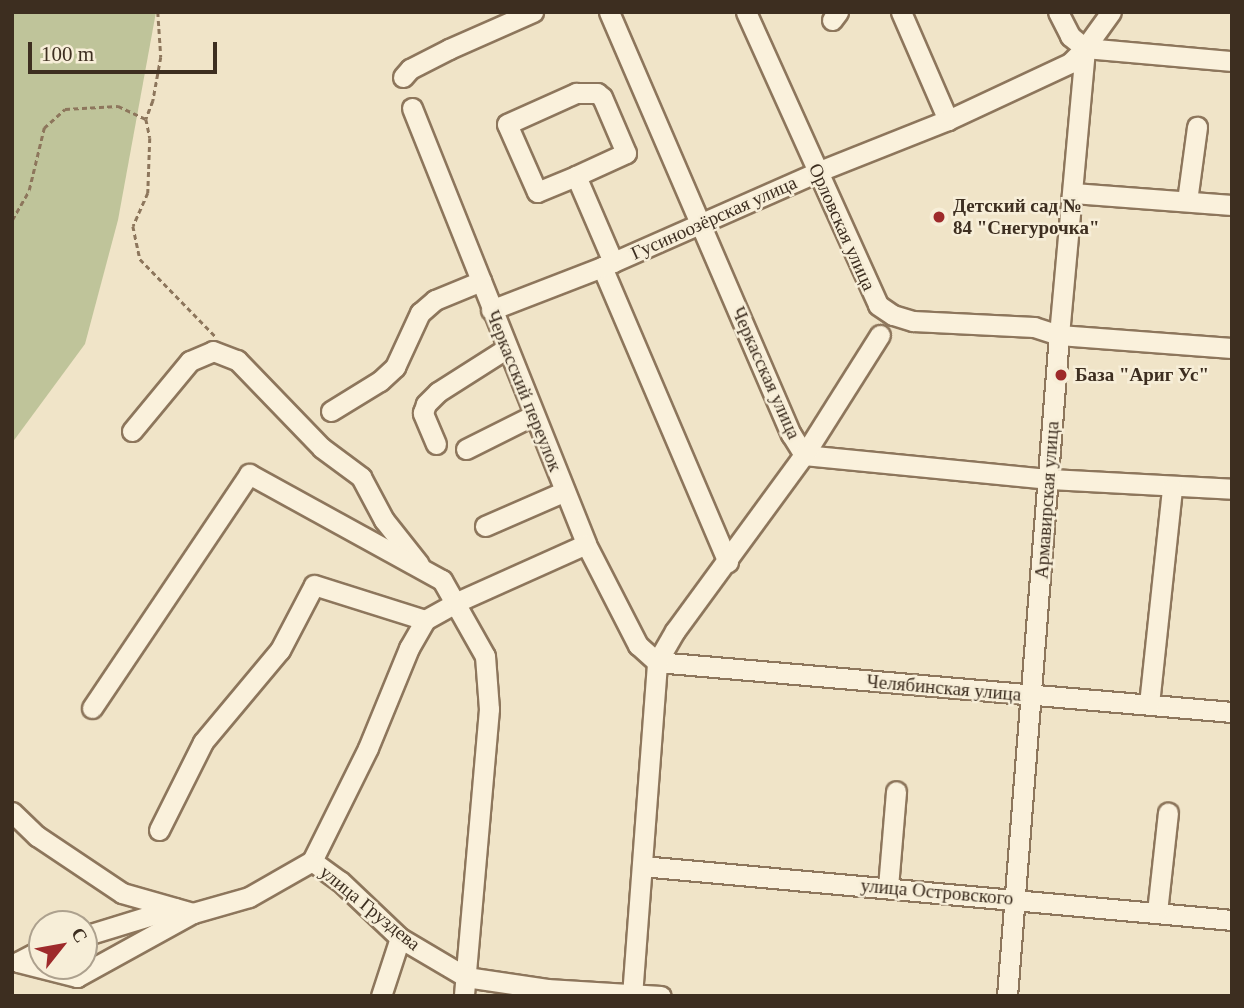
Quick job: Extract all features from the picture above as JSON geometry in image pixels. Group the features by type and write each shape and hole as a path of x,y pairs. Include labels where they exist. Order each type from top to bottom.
{"street":[{"path":"403,77 410,69 533,12"},
{"name":"Черкасская улица","path":"609,12 791,434 804,455 1050,479 1172,488 1232,489"},
{"name":"Орловская улица","path":"746,12 878,305 892,315 913,321 1034,327 1059,335 1232,348"},
{"path":"901,12 948,120"},
{"path":"1058,12 1070,36 1085,48 1232,61"},
{"path":"1085,48 1111,12"},
{"name":"Гусиноозёрская улица","path":"491,310 608,265 817,173 948,120 1070,63 1085,48"},
{"name":"Армавирская улица","path":"1007,996 1050,479 1059,335 1085,48"},
{"path":"576,93 600,94 626,153 576,176 537,192 508,124 576,93"},
{"name":"Черкасский переулок","path":"412,108 586,544 638,645 657,662"},
{"path":"1187,201 1197,127"},
{"path":"576,176 608,265 728,562"},
{"path":"1073,193 1232,205"},
{"path":"331,411 380,381 395,367 420,313 435,300 481,281"},
{"path":"632,994 657,662 675,631 804,455 880,335"},
{"path":"436,444 423,413 426,404 438,393 506,348"},
{"path":"132,431 190,361 213,351 237,360 322,448 361,477 384,520 424,570"},
{"path":"466,449 534,415"},
{"path":"92,708 249,474 442,580 457,602 485,656 489,709 465,986"},
{"path":"1149,704 1172,488"},
{"path":"485,526 565,491"},
{"path":"312,861 368,748 410,648 425,620 457,602 586,544"},
{"path":"159,830 203,742 280,650 314,585 425,620"},
{"name":"Челябинская улица","path":"657,662 1232,712"},
{"path":"888,887 896,791"},
{"path":"12,812 37,836 122,893 185,910"},
{"path":"1157,912 1168,813"},
{"name":"улица Груздева","path":"98,964 185,910 248,897 312,861 340,881 400,938 465,986 661,996"},
{"name":"улица Островского","path":"642,866 1232,920"},
{"path":"98,932 185,910"},
{"path":"381,996 400,938"},
{"name":"улица Груздева","path":"28,957 18,962 28,965"}],"path":[{"path":"158,12 161,57 153,101 146,119 150,138 148,193 133,226 140,259 220,341"},
{"path":"12,220 29,190 44,128 65,109 118,106 146,119"}],"green space":[{"path":"12,12 156,12 118,220 85,344 12,443"}],"place":[{"name":"Детский сад № 84 \"Снегурочка\"","path":"939,217"},
{"name":"База \"Ариг Ус\"","path":"1061,375"}]}
